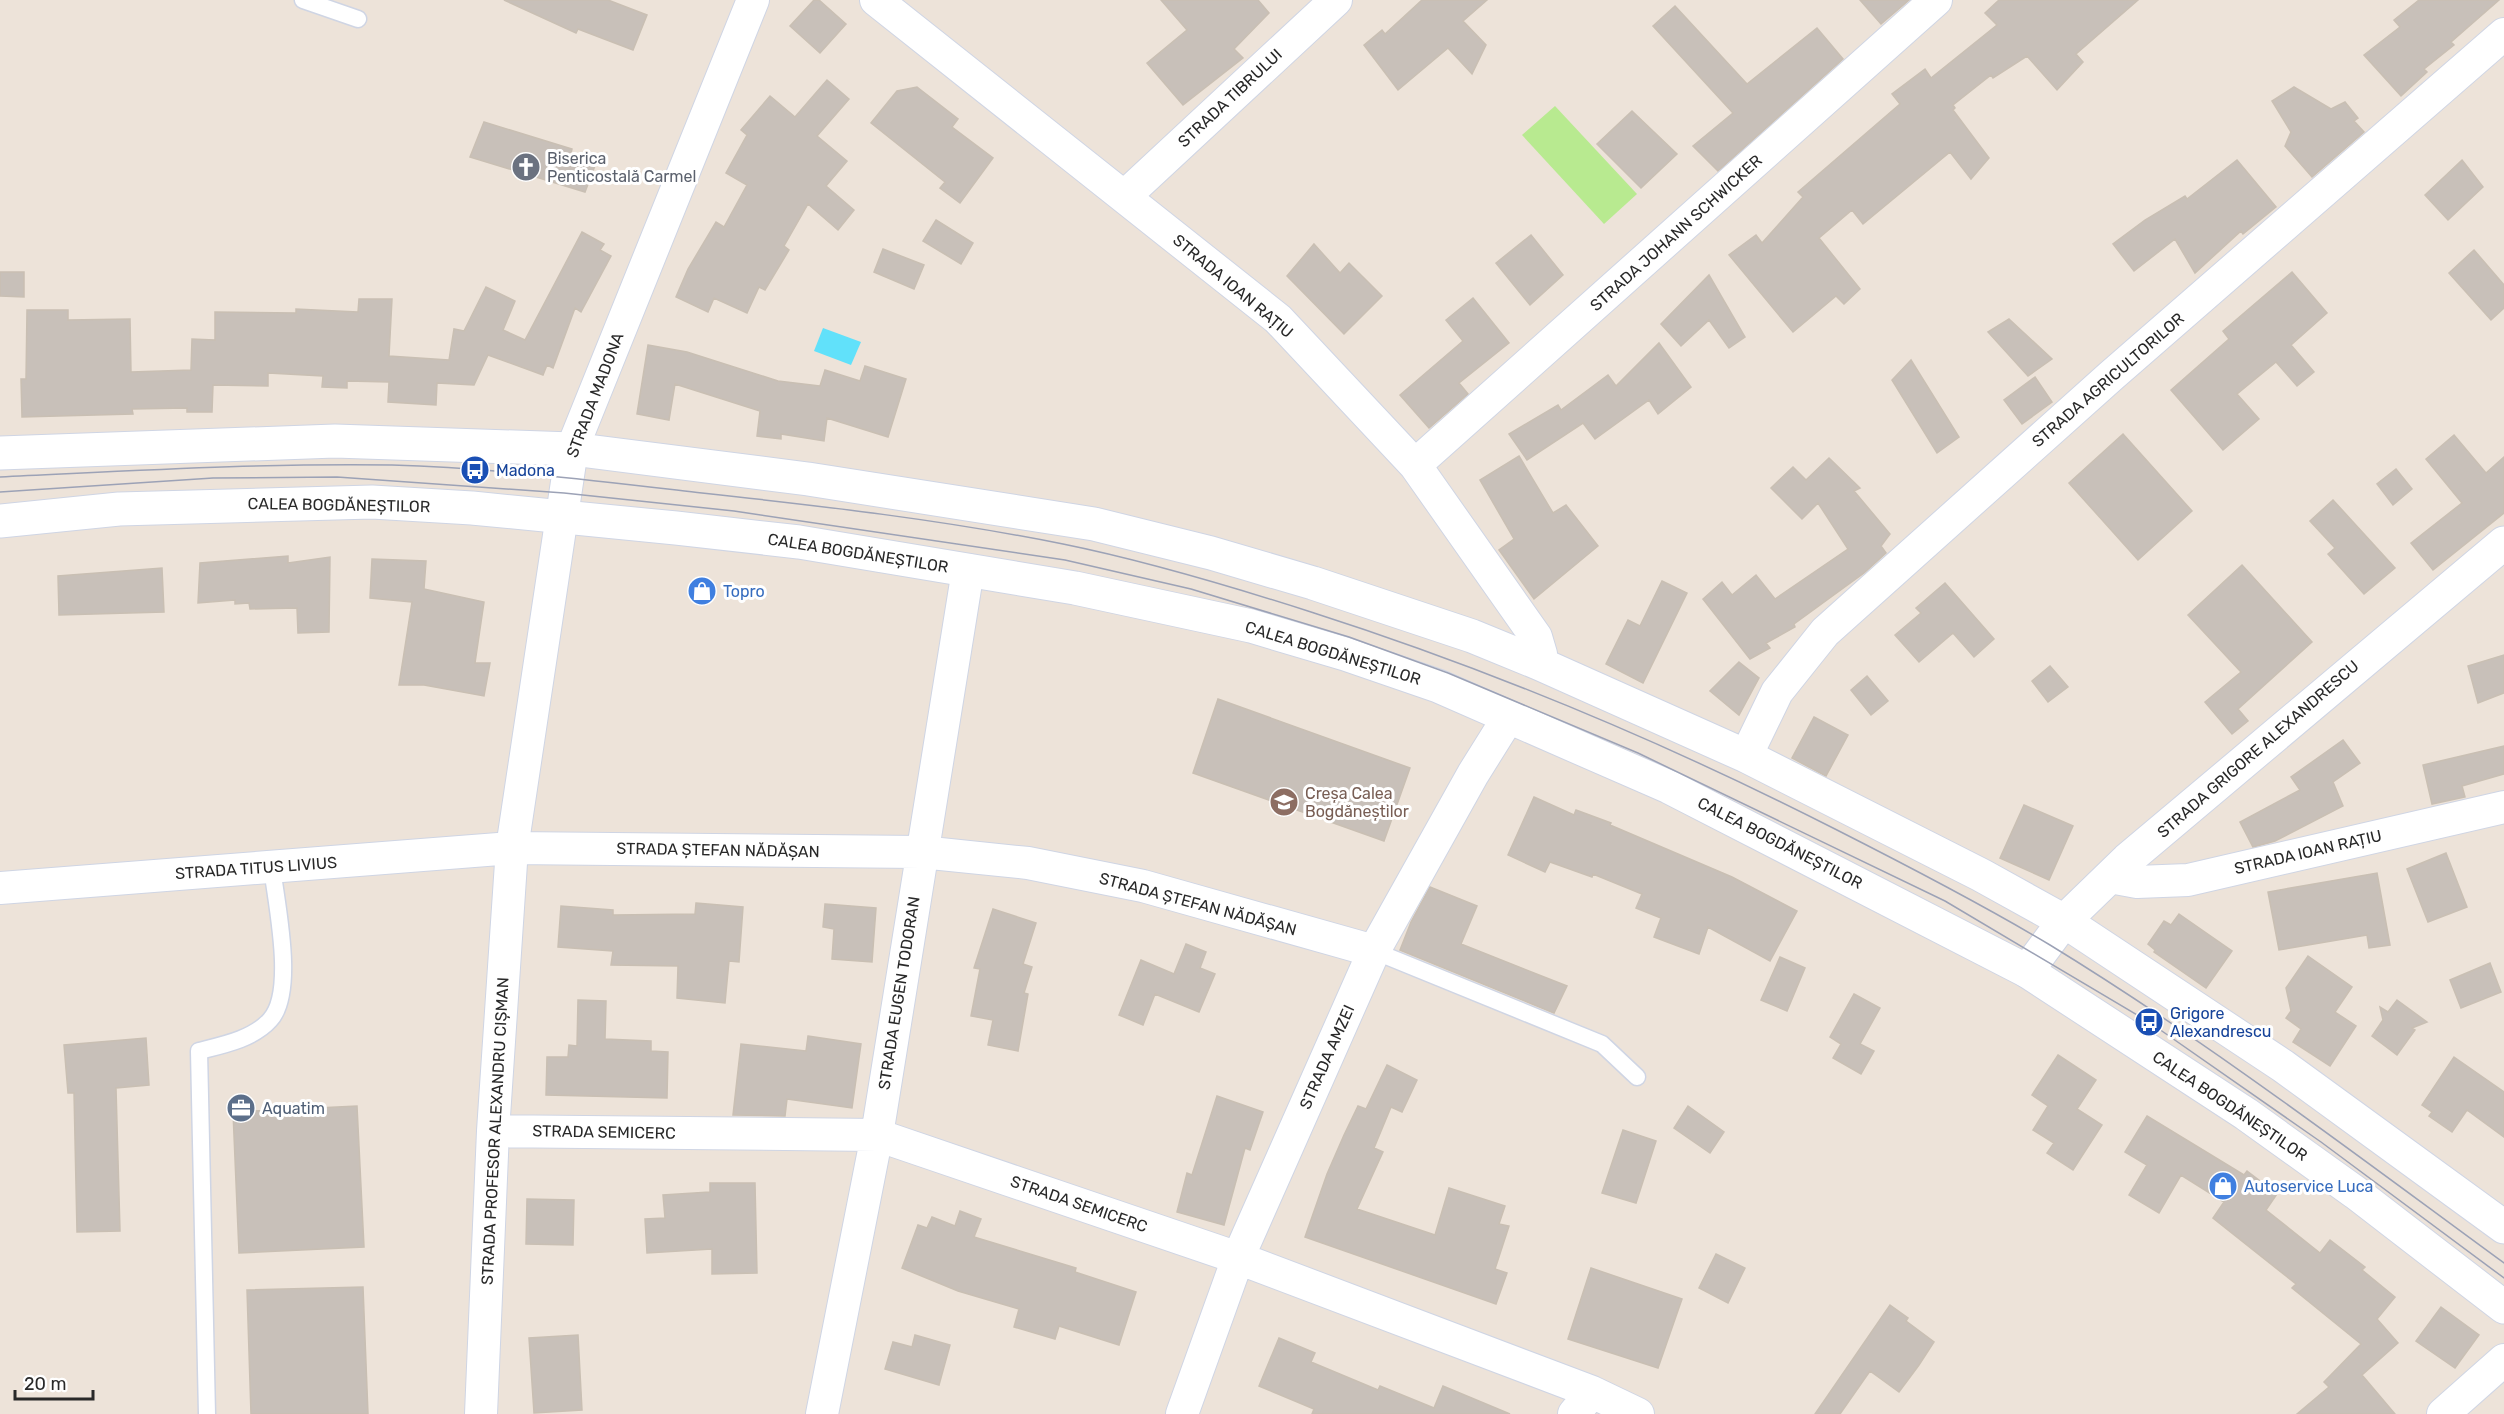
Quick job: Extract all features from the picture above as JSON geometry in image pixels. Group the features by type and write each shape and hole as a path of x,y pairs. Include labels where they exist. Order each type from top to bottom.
{"main road":[{"path":"0,453 335,441 572,449 808,479 1094,524 1211,553 1313,583 1472,636 1538,663 1746,756 1981,875 2064,921 2283,1066 2504,1227"},
{"name":"CALEA BOGDĂNEȘTILOR","path":"0,521 119,509 372,502 560,517 800,542 1075,588 1251,626 1345,654 1437,686 1668,787 2027,971 2246,1114 2356,1193 2504,1306"},
{"name":"STRADA GRIGORE ALEXANDRESCU","path":"2027,971 2064,921 2110,877 2364,658 2504,543"}],"street":[{"name":"STRADA MADONA","path":"512,848 572,449 753,0"},
{"name":"STRADA IOAN RAȚIU","path":"876,0 1278,319 1415,465 1536,637 1541,654 1538,663"},
{"name":"STRADA TIBRULUI","path":"1125,196 1336,0"},
{"name":"STRADA JOHANN SCHWICKER","path":"1415,465 1936,0"},
{"name":"STRADA AGRICULTORILOR","path":"1746,756 1778,692 1825,632 2120,368 2504,34"},
{"name":"STRADA EUGEN TODORAN","path":"822,1414 877,1135 968,570"},
{"name":"STRADA AMZEI","path":"1182,1414 1238,1258 1374,951 1473,774 1508,718"},
{"name":"STRADA IOAN RAȚIU","path":"2110,877 2137,882 2188,880 2504,807"},
{"name":"STRADA ȘTEFAN NĂDĂȘAN","path":"512,848 921,852 1028,863 1143,886 1374,951"},
{"name":"STRADA TITUS LIVIUS","path":"0,888 512,848"},
{"name":"STRADA PROFESOR ALEXANDRU CIȘMAN","path":"481,1414 493,1131 512,848"},
{"name":"STRADA SEMICERC","path":"493,1131 877,1135 1238,1258 1583,1403 1638,1414"},
{"path":"2443,1414 2504,1360"}],"lane":[{"path":"303,0 358,19"},
{"path":"207,1414 199,1051 230,1043 252,1033 271,1020 281,999 283,960 272,867"},
{"name":"STRADA ȘTEFAN NĂDĂȘAN","path":"1374,951 1602,1044 1637,1077"}],"green space":[{"path":"1555,106 1637,194 1604,224 1522,135"}],"water":[{"path":"823,328 861,342 851,365 814,351"}],"building":[{"path":"504,0 608,0 647,15 633,50 578,29 576,33"},
{"path":"814,0 819,0 846,24 820,53 790,26"},
{"path":"1161,0 1258,0 1269,13 1234,49 1243,58 1183,105 1147,63 1187,30"},
{"path":"1422,0 1487,0 1463,21 1486,45 1472,74 1448,48 1398,90 1364,45 1382,30 1385,34"},
{"path":"1860,0 1909,0 1881,24"},
{"path":"1999,0 2138,0 2076,54 2083,62 2057,90 2027,56 1993,78 1991,75 1953,105 1955,108 1953,110 1989,158 1971,179 1950,152 1863,224 1852,210 1819,238 1860,289 1844,304 1836,296 1793,332 1729,255 1756,235 1762,243 1803,197 1798,192 1900,104 1892,94 1925,69 1931,78 1997,25 1985,13"},
{"path":"2419,0 2499,0 2451,42 2454,45 2424,69 2427,72 2401,96 2364,55 2400,27 2394,20"},
{"path":"1675,6 1747,84 1817,28 1843,59 1718,171 1693,146 1733,113 1653,26"},
{"path":"827,80 849,99 817,136 847,161 826,186 854,210 838,230 808,204 784,246 789,250 765,290 759,287 747,313 714,298 708,312 676,297 688,269 716,222 724,227 747,185 726,173 747,135 741,130 770,96 795,117"},
{"path":"917,87 958,119 952,127 993,158 960,203 940,188 945,182 871,123 897,91"},
{"path":"2294,87 2331,109 2345,102 2358,118 2354,121 2364,132 2312,177 2285,146 2291,132 2272,101"},
{"path":"1632,111 1677,154 1641,188 1597,144"},
{"path":"484,122 572,149 570,157 596,163 585,192 470,157"},
{"path":"2237,160 2276,207 2243,234 2241,231 2195,273 2175,239 2134,271 2113,244 2145,220 2185,196 2187,199"},
{"path":"2462,160 2483,187 2448,220 2425,195"},
{"path":"936,220 973,243 961,264 923,241"},
{"path":"582,232 604,244 600,250 611,256 581,312 575,308 553,368 547,365 543,375 488,355 474,385 437,383 436,405 388,402 389,382 347,381 347,388 322,387 323,376 268,373 268,386 213,385 212,412 187,412 187,408 132,409 133,414 22,417 21,379 26,379 27,310 68,310 68,320 130,319 131,372 191,370 192,339 215,340 215,312 296,313 296,309 358,312 359,299 392,299 389,356 449,360 454,329 464,331 486,287 515,301 503,330 525,340"},
{"path":"1531,235 1563,275 1530,305 1496,263"},
{"path":"1314,244 1340,273 1349,263 1382,296 1344,334 1287,276"},
{"path":"883,249 924,265 914,289 874,272"},
{"path":"2474,250 2504,285 2504,308 2491,320 2449,273"},
{"path":"0,272 24,272 24,297 0,296"},
{"path":"2292,272 2327,313 2291,345 2314,372 2297,386 2276,362 2237,394 2259,419 2223,450 2171,390 2229,339 2223,331"},
{"path":"1709,275 1745,337 1729,348 1709,320 1681,346 1661,324"},
{"path":"1473,298 1509,343 1459,383 1468,394 1429,428 1400,395 1463,341 1446,320"},
{"path":"2009,319 2052,359 2028,376 1988,332"},
{"path":"1659,343 1691,387 1658,414 1649,400 1595,439 1583,423 1527,460 1509,434 1558,405 1561,410 1608,375 1616,386"},
{"path":"648,345 687,352 778,381 820,386 825,370 860,381 865,366 906,379 888,437 827,418 824,441 781,434 781,439 757,436 760,411 675,384 669,420 637,414"},
{"path":"1911,360 1959,437 1937,453 1892,380"},
{"path":"2035,377 2052,402 2022,424 2004,400"},
{"path":"2123,434 2192,511 2138,560 2069,483"},
{"path":"2454,435 2486,473 2504,457 2504,513 2433,570 2411,543 2462,503 2426,459"},
{"path":"1519,456 1553,513 1566,505 1598,546 1534,599 1499,550 1514,539 1480,480"},
{"path":"1829,458 1860,488 1854,491 1890,534 1881,546 1886,553 1864,573 1794,624 1795,627 1766,643 1770,648 1750,659 1703,599 1722,582 1732,595 1756,575 1775,599 1848,549 1818,503 1802,519 1771,488 1793,467 1806,480"},
{"path":"2396,469 2412,489 2393,505 2377,484"},
{"path":"2333,500 2395,568 2364,594 2328,554 2335,548 2310,521"},
{"path":"288,556 288,563 330,557 329,632 298,633 297,608 250,609 249,603 235,604 235,600 198,603 200,563"},
{"path":"372,559 426,561 424,589 484,602 475,663 490,663 484,696 424,685 399,685 412,602 370,598"},
{"path":"2242,565 2312,642 2238,709 2248,721 2232,734 2205,702 2241,672 2188,615"},
{"path":"162,568 164,612 59,615 58,576"},
{"path":"1662,581 1687,593 1643,683 1606,664 1628,620 1640,626"},
{"path":"1945,583 1994,639 1974,657 1953,633 1919,662 1895,635 1921,613 1916,608"},
{"path":"2504,655 2504,693 2478,703 2468,666"},
{"path":"1739,662 1759,678 1739,715 1710,691"},
{"path":"2050,666 2068,687 2048,702 2032,681"},
{"path":"1867,676 1888,701 1871,715 1851,690"},
{"path":"1218,699 1410,768 1384,841 1193,773"},
{"path":"1814,717 1848,735 1826,776 1792,758"},
{"path":"2343,740 2360,763 2333,782 2343,806 2275,841 2253,847 2240,822 2300,790 2291,777"},
{"path":"2504,746 2504,774 2462,786 2465,797 2432,804 2423,765"},
{"path":"1534,797 1574,815 1576,810 1611,823 1610,825 1732,877 1797,911 1770,961 1708,927 1699,954 1654,937 1661,918 1636,908 1642,894 1593,874 1592,877 1550,862 1545,872 1508,855"},
{"path":"2024,805 2073,826 2049,880 2000,858"},
{"path":"2446,853 2467,907 2428,922 2407,869"},
{"path":"2377,873 2390,945 2369,948 2367,935 2279,950 2268,892"},
{"path":"1430,887 1477,906 1461,944 1567,986 1554,1013 1400,950 1411,922"},
{"path":"696,903 743,907 739,962 729,961 725,1003 677,998 678,966 611,965 613,951 558,947 561,906 613,910 613,915 695,914"},
{"path":"825,904 876,908 872,962 832,959 834,929 823,927"},
{"path":"993,909 1036,923 1023,964 1032,967 1024,993 1028,994 1018,1051 988,1045 993,1020 971,1016 980,969 974,968"},
{"path":"2179,914 2232,951 2206,988 2154,952 2155,950 2148,944 2164,921 2171,925"},
{"path":"1186,944 1206,952 1200,968 1215,974 1199,1012 1155,994 1143,1025 1119,1015 1141,960 1174,974"},
{"path":"2308,956 2352,987 2335,1012 2356,1026 2330,1066 2293,1042 2301,1029 2286,1018 2291,1011 2286,988"},
{"path":"1780,957 1805,968 1787,1011 1761,1000"},
{"path":"2490,963 2501,992 2461,1008 2450,980"},
{"path":"1854,994 1880,1008 1860,1044 1874,1051 1861,1074 1833,1058 1841,1044 1830,1037"},
{"path":"578,1000 606,1001 605,1039 651,1041 651,1051 668,1052 667,1098 546,1095 547,1057 568,1057 569,1045 577,1046"},
{"path":"2397,1000 2427,1022 2412,1028 2415,1030 2397,1055 2372,1036 2383,1020 2380,1007 2388,1012"},
{"path":"808,1036 861,1044 852,1108 787,1099 785,1116 733,1115 741,1044 806,1051"},
{"path":"146,1038 149,1085 116,1088 120,1231 77,1232 74,1093 68,1093 64,1045"},
{"path":"2058,1055 2096,1080 2077,1109 2102,1125 2073,1170 2047,1153 2054,1143 2033,1130 2048,1106 2032,1095"},
{"path":"2454,1057 2504,1092 2504,1137 2467,1110 2452,1132 2429,1116 2432,1112 2422,1105"},
{"path":"1387,1065 1417,1080 1402,1112 1391,1107 1374,1148 1383,1152 1357,1209 1435,1235 1449,1188 1505,1206 1499,1224 1509,1226 1495,1269 1507,1273 1496,1304 1305,1237 1327,1174 1344,1135 1358,1106 1366,1109"},
{"path":"1217,1096 1263,1112 1250,1150 1245,1148 1224,1225 1177,1212 1187,1173 1192,1175"},
{"path":"357,1106 364,1247 239,1253 233,1112"},
{"path":"1688,1106 1724,1132 1710,1153 1674,1128"},
{"path":"2147,1116 2244,1175 2247,1171 2277,1194 2266,1210 2320,1253 2330,1240 2365,1267 2362,1270 2395,1297 2377,1319 2398,1343 2362,1375 2395,1414 2297,1414 2329,1387 2324,1382 2361,1344 2292,1288 2296,1284 2213,1218 2224,1202 2181,1175 2159,1213 2129,1195 2147,1165 2125,1152"},
{"path":"1623,1130 1656,1141 1636,1203 1602,1193"},
{"path":"710,1183 755,1183 757,1273 712,1274 712,1249 647,1253 645,1219 665,1218 663,1195 710,1192"},
{"path":"527,1199 574,1200 573,1245 526,1244"},
{"path":"960,1211 981,1219 974,1237 1076,1268 1075,1272 1136,1292 1119,1345 1059,1326 1055,1339 1014,1327 1019,1309 958,1291 902,1268 918,1225 927,1228 932,1217 955,1226"},
{"path":"1716,1254 1745,1268 1728,1303 1699,1288"},
{"path":"1591,1268 1682,1299 1658,1368 1568,1339"},
{"path":"363,1287 368,1414 251,1414 247,1290"},
{"path":"1890,1305 1908,1318 1906,1321 1934,1342 1919,1365 1899,1392 1870,1371 1840,1414 1815,1414"},
{"path":"2441,1307 2479,1335 2455,1368 2416,1341"},
{"path":"578,1335 582,1410 534,1413 529,1338"},
{"path":"915,1335 950,1345 939,1385 885,1369 893,1342 912,1347"},
{"path":"1279,1338 1315,1353 1311,1362 1378,1390 1380,1386 1434,1408 1443,1386 1510,1414 1312,1414 1314,1409 1259,1386"}],"tram line":[{"path":"0,477 294,465 392,465 547,476 838,509 1018,535 1126,558 1281,602 1379,634 1512,683 1643,738 1771,797 1970,900 2050,945 2166,1020 2280,1099 2504,1263"},
{"path":"0,492 213,478 337,477 564,493 734,511 1065,560 1191,589 1349,637 1448,673 1638,753 1945,901 2149,1022 2321,1142 2504,1278"}],"place":[{"name":"Biserica Penticostală Carmel","path":"526,167"},
{"name":"Madona","path":"475,470"},
{"name":"Topro","path":"702,591"},
{"name":"Creșa Calea Bogdăneștilor","path":"1284,802"},
{"name":"Grigore Alexandrescu","path":"2149,1022"},
{"name":"Aquatim","path":"241,1108"},
{"name":"Autoservice Luca","path":"2223,1186"}]}
